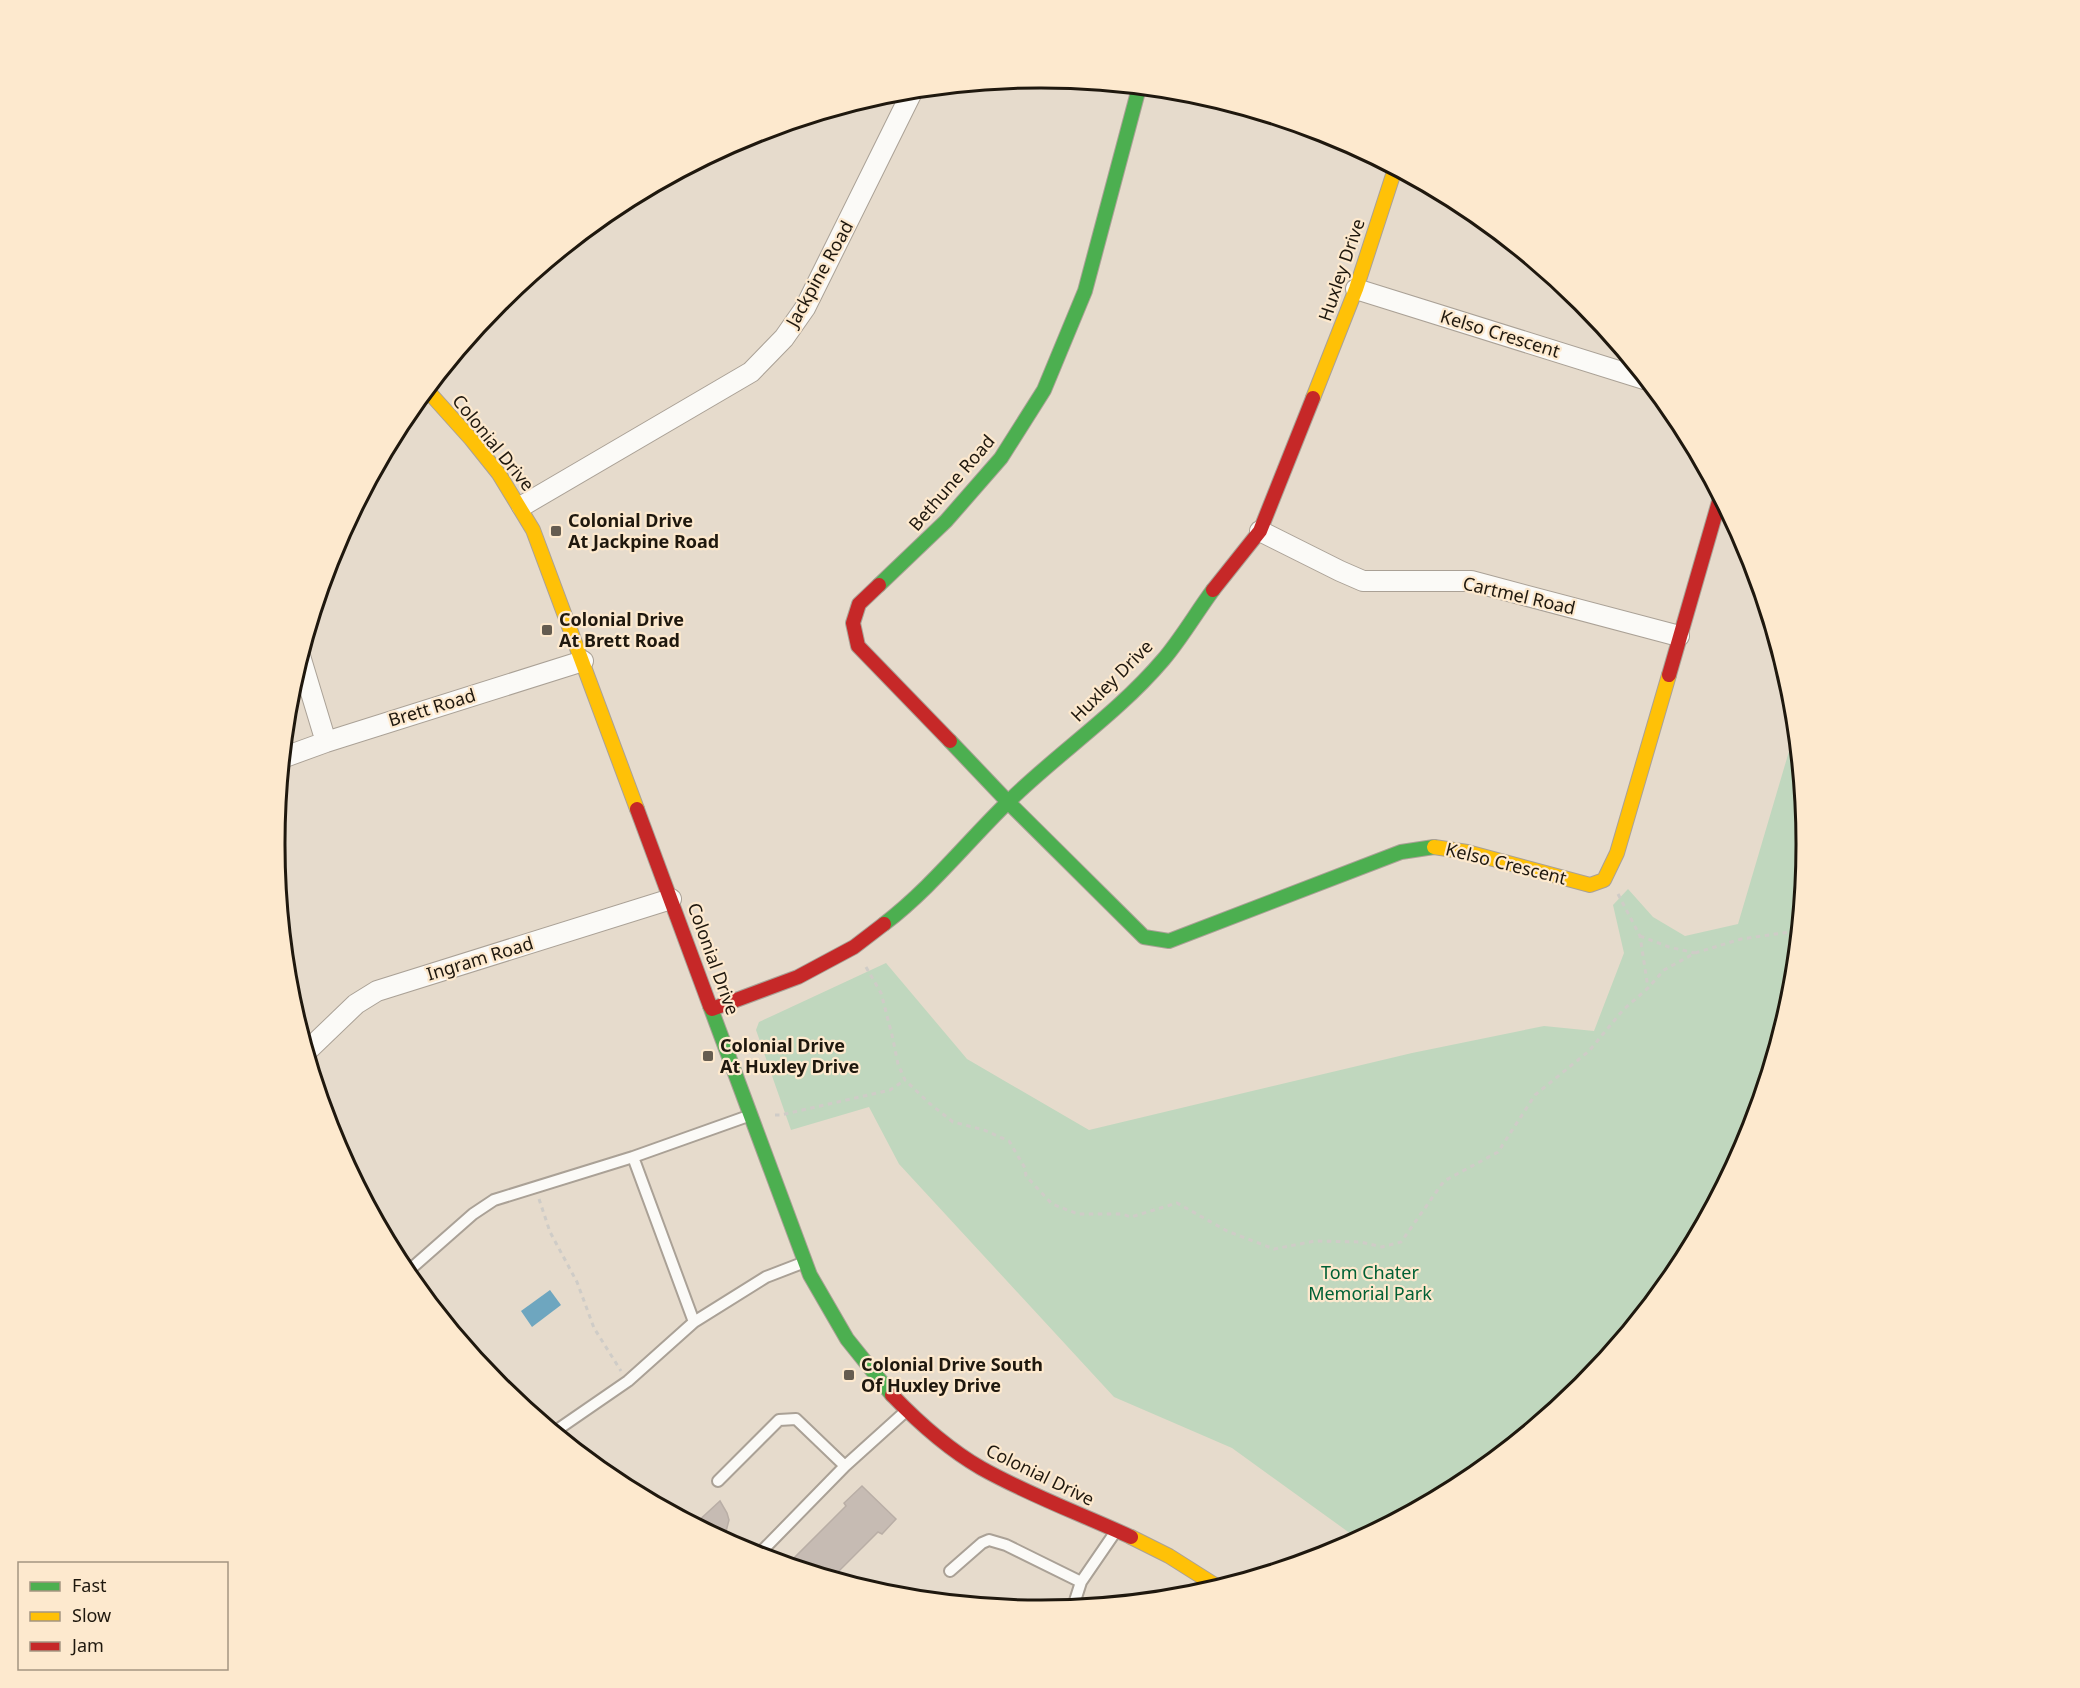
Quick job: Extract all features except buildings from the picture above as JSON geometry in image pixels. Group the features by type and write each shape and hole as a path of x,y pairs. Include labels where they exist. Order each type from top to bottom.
{"street":[{"name":"Bethune Road","path":"1008,802 858,646 853,623 859,604 946,521 1001,458 1044,390 1085,291 1137,95"},
{"name":"Jackpine Road","path":"522,506 751,372 784,338 805,308 908,101"},
{"name":"Huxley Drive","path":"712,1009 798,977 854,947 905,908 961,853 1008,802 1123,701 1162,660 1216,585 1260,531 1356,289 1393,176"},
{"name":"Kelso Crescent","path":"1356,289 1632,375"},
{"name":"Colonial Drive","path":"432,396 478,448 522,506 544,555 806,1262 824,1303 848,1342 906,1411 947,1444 982,1468 1009,1483 1158,1550 1207,1580"},
{"path":"1604,880 1617,853 1717,508"},
{"name":"Cartmel Road","path":"1260,531 1340,572 1363,581 1471,581 1678,636"},
{"name":"Brett Road","path":"290,755 584,662"},
{"path":"305,672 326,742"},
{"name":"Kelso Crescent","path":"1008,802 1144,937 1169,941 1401,852 1435,847 1467,852 1590,885 1604,880"},
{"name":"Ingram Road","path":"312,1046 356,1004 377,991 671,898"}],"lane":[{"path":"414,1266 473,1214 494,1200 633,1157 751,1115"},
{"path":"633,1157 694,1322"},
{"path":"561,1427 628,1381 694,1322 766,1277 806,1262"},
{"path":"765,1547 845,1466 906,1411"},
{"path":"718,1481 779,1420 796,1419 845,1466"},
{"path":"1076,1599 1081,1582 1116,1531"},
{"path":"950,1571 982,1543 989,1540 1006,1545 1081,1582"}],"path":[{"path":"1604,880 1620,897 1640,936 1648,988"},
{"path":"854,947 881,993 898,1064 905,1080 953,1122 984,1130 1010,1141 1025,1168 1026,1176 1052,1204 1078,1214 1122,1214 1131,1217 1177,1203 1227,1231 1274,1249 1315,1241 1361,1242 1382,1247 1401,1242 1444,1181 1498,1152 1535,1095 1589,1051 1623,1010 1664,970 1695,953 1741,939 1790,932"},
{"path":"1640,936 1669,947 1695,953"},
{"path":"751,1115 782,1115 890,1090 905,1080"},
{"path":"536,1186 550,1232 577,1282 594,1328 628,1381"}],"green space":[{"name":"Tom Chater Memorial Park","path":"1789,750 1796,844 1789,943 1781,991 1770,1040 1738,1133 1718,1178 1694,1222 1668,1264 1608,1342 1538,1412 1460,1472 1418,1498 1350,1533 1232,1448 1114,1397 899,1164 869,1107 791,1130 756,1030 759,1022 886,963 967,1059 1089,1130 1412,1053 1544,1026 1594,1031 1624,953 1613,905 1628,889 1653,917 1685,936 1738,924"}],"water":[{"path":"550,1290 561,1305 532,1327 521,1311"}],"traffic: fast":[{"path":"879,585 946,521 1001,458 1044,390 1085,291 1137,95"},
{"path":"884,924 933,880 1027,784 1107,716 1145,680 1170,652 1213,590"},
{"path":"950,741 1144,937 1169,941 1401,852 1434,847"},
{"path":"710,1006 810,1275 847,1339 892,1395"}],"traffic: slow":[{"path":"1313,398 1356,289 1393,176"},
{"path":"432,396 499,474 533,530 637,809"},
{"path":"1434,847 1467,852 1590,885 1604,880 1617,853 1669,675"},
{"path":"1131,1537 1169,1556 1208,1580"}],"traffic: jam":[{"path":"1213,590 1260,531 1313,398"},
{"path":"1669,675 1717,508"},
{"path":"879,585 859,604 853,623 858,646 950,741"},
{"path":"637,809 710,1006"},
{"path":"712,1009 798,977 854,947 884,924"},
{"path":"892,1395 934,1434 981,1468 1036,1496 1131,1537"}],"place":[{"name":"Colonial Drive At Jackpine Road","path":"556,531"},
{"name":"Colonial Drive At Brett Road","path":"547,630"},
{"name":"Colonial Drive At Huxley Drive","path":"708,1056"},
{"name":"Colonial Drive South Of Huxley Drive","path":"849,1375"}]}
